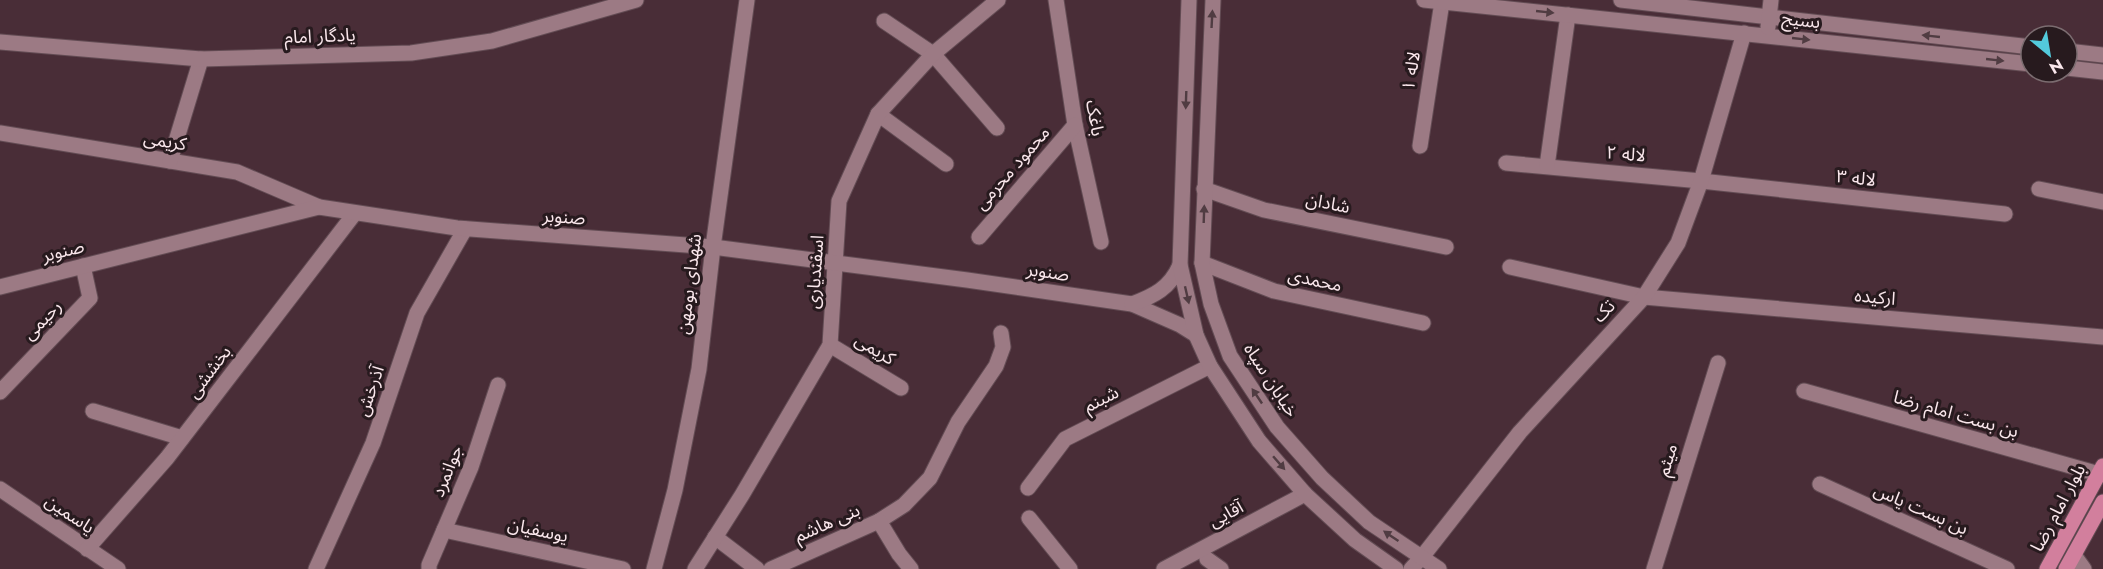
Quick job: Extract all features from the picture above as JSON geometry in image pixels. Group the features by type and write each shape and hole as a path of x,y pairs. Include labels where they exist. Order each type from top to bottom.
{"main road":[{"name":"بلوار امام رضا","path":"2066,569 2073,555 2080,526 2101,470"},
{"name":"بلوار امام رضا","path":"2048,569 2080,526 2103,502"}],"street":[{"name":"یادگار امام","path":"0,42 201,59 411,53 492,40 636,0"},
{"name":"شهدای بومهن","path":"654,569 675,490 699,369 713,247 747,0"},
{"name":"اسفندیاری","path":"695,569 830,345 839,201 878,114 933,54 998,0"},
{"name":"باغک","path":"1056,0 1076,125 1101,242"},
{"path":"1189,0 1180,265 1196,336 1210,366 1259,441 1305,494 1355,540 1396,569"},
{"name":"خیابان سپاه","path":"1212,0 1202,263 1211,304 1230,356 1277,427 1322,478 1369,522 1439,569"},
{"name":"بسیج","path":"1424,0 2019,63"},
{"name":"بسیج","path":"1621,0 1747,7 1769,18 2019,46"},
{"path":"1767,36 1771,0"},
{"name":"لاله ۱","path":"1420,146 1442,2"},
{"name":"تک","path":"1411,569 1520,432 1644,297 1678,243 1701,181 1744,33 1747,7"},
{"path":"1547,166 1568,15"},
{"path":"884,21 933,54 997,128"},
{"path":"2079,52 2103,55"},
{"path":"170,162 201,59"},
{"path":"2079,69 2103,72"},
{"path":"878,114 946,164"},
{"name":"محمود محرمی","path":"979,237 1076,125"},
{"name":"کریمی","path":"0,133 237,172 319,207"},
{"name":"لاله ۲","path":"1506,163 1701,181"},
{"name":"لاله ۳","path":"1701,181 2005,214"},
{"name":"شادان","path":"1204,189 1264,210 1446,247"},
{"path":"2039,189 2103,202"},
{"name":"صنوبر","path":"0,287 319,207 465,229 713,247 1132,304 1180,325 1196,336"},
{"name":"بخششی","path":"87,549 182,438 356,213"},
{"name":"آذرخش","path":"316,569 373,443 417,313 465,229"},
{"name":"محمدی","path":"1202,263 1274,291 1423,323"},
{"path":"1132,304 1161,292 1175,277 1180,265"},
{"name":"رحیمی","path":"0,392 90,298 83,266"},
{"name":"ارکیده","path":"1510,267 1644,297 2103,337"},
{"path":"879,521 904,505 930,478 958,422 996,366 1003,347 1001,333"},
{"name":"کریمی","path":"830,345 901,388"},
{"name":"میثم","path":"1654,569 1718,363"},
{"name":"شبنم","path":"1028,488 1065,439 1210,366"},
{"name":"جوانمرد","path":"429,569 471,467 498,385"},
{"name":"بن بست امام رضا","path":"1804,391 2101,470"},
{"path":"93,411 182,438"},
{"name":"بن بست یاس","path":"1820,484 2007,569"},
{"name":"یاسمین","path":"0,489 118,569"},
{"name":"آقایی","path":"1164,569 1305,494"},
{"path":"1029,518 1070,569"},
{"name":"بنی هاشم","path":"771,569 879,521 911,569"},
{"name":"یوسفیان","path":"444,530 623,569"},
{"path":"715,537 758,569"},
{"path":"2073,555 2084,569"},
{"path":"1208,558 1221,569"}]}
